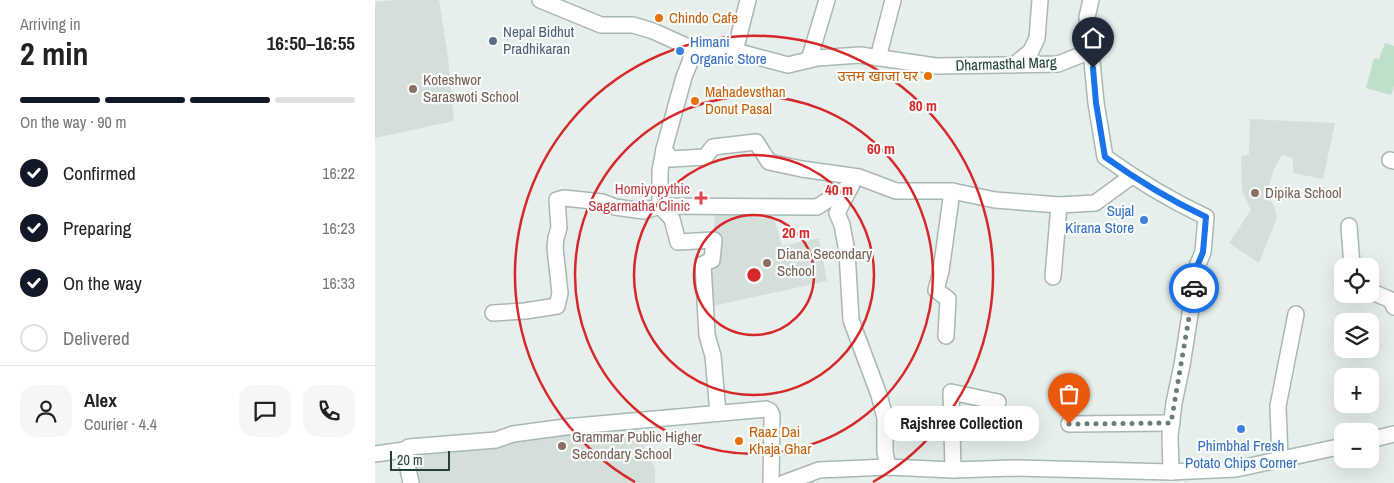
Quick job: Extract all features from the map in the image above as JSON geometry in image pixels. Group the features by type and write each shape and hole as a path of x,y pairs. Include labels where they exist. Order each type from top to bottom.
{"street":[{"name":"Dharmasthal Marg","path":"540,0 601,25 633,25 653,31 693,49 735,51 788,65 809,60 860,55 936,66 1058,64 1091,51"},
{"path":"735,51 748,0"},
{"path":"809,60 827,0"},
{"path":"878,58 893,0"},
{"path":"1014,64 1031,51 1037,38 1040,0"},
{"path":"1091,0 1087,17 1096,103 1105,157 1175,203 1206,217 1203,252 1198,264 1171,423 1171,472"},
{"path":"693,49 690,62 683,77 664,149 660,171 660,206 672,219 678,242 714,240 712,260 703,264 707,335 713,356 718,413"},
{"path":"664,149 671,160 705,157 713,147 756,142 769,162 896,191 952,191 995,200 1059,205 1095,203 1132,176"},
{"path":"493,313 557,306 560,293 555,248 559,228 557,200 564,198 602,202 645,211 660,206 817,207 855,182"},
{"path":"855,182 837,213 847,252 851,320 879,395 885,418 885,452 888,467"},
{"path":"946,336 948,299 936,290 941,271 952,191"},
{"path":"1053,276 1059,205"},
{"path":"1349,226 1351,258"},
{"path":"1379,295 1391,300 1394,307"},
{"path":"1280,459 1278,406 1296,314"},
{"path":"953,470 951,392 998,402"},
{"path":"375,454 405,450 409,447 496,440 513,434 565,427 766,409 770,411 771,483"},
{"path":"1069,424 1171,423"},
{"path":"1379,438 1394,434"},
{"path":"784,483 819,470 888,467 953,470 1014,476 1153,477 1171,472 1225,476 1237,469 1334,448"},
{"path":"405,450 411,483"}],"shaded area":[{"name":"Koteshwor Saraswoti School","path":"439,0 448,57 454,121 375,138 375,2"},
{"name":"Dipika School","path":"1250,119 1335,123 1323,179 1293,173 1293,158 1282,155 1274,169 1266,196 1274,205 1277,217 1259,263 1229,243 1251,210 1242,191 1241,156 1249,154"},
{"name":"Diana Secondary School","path":"715,214 749,214 761,218 774,217 782,246 819,238 827,281 708,307"},
{"name":"Grammar Public Higher Secondary School","path":"623,412 639,433 655,469 655,483 413,483 410,458 557,432 608,420"}],"green space":[{"path":"1385,43 1394,46 1394,86 1391,95 1366,88 1374,58 1379,59"}],"way so far":[{"path":"1069,424 1171,423 1194,288"}],"place":[{"name":"Chindo Cafe","path":"659,18"},
{"name":"Nepal Bidhut Pradhikaran","path":"493,41"},
{"name":"Himani Organic Store","path":"680,51"},
{"name":"उत्तम खाजा घर","path":"928,76"},
{"name":"Koteshwor Saraswoti School","path":"413,89"},
{"name":"Mahadevsthan Donut Pasal","path":"695,101"},
{"name":"Dipika School","path":"1255,193"},
{"name":"Homiyopythic Sagarmatha Clinic","path":"701,198"},
{"name":"Sujal Kirana Store","path":"1144,220"},
{"name":"Diana Secondary School","path":"767,263"},
{"name":"Rajshree Collection","path":"1069,424"},
{"name":"Phimbhal Fresh Potato Chips Corner","path":"1241,429"},
{"name":"Raaz Dai Khaja Ghar","path":"739,441"},
{"name":"Grammar Public Higher Secondary School","path":"562,446"}],"route":[{"path":"1093,68 1096,103 1105,157 1175,203 1206,217 1203,252 1198,264 1194,288"}]}
